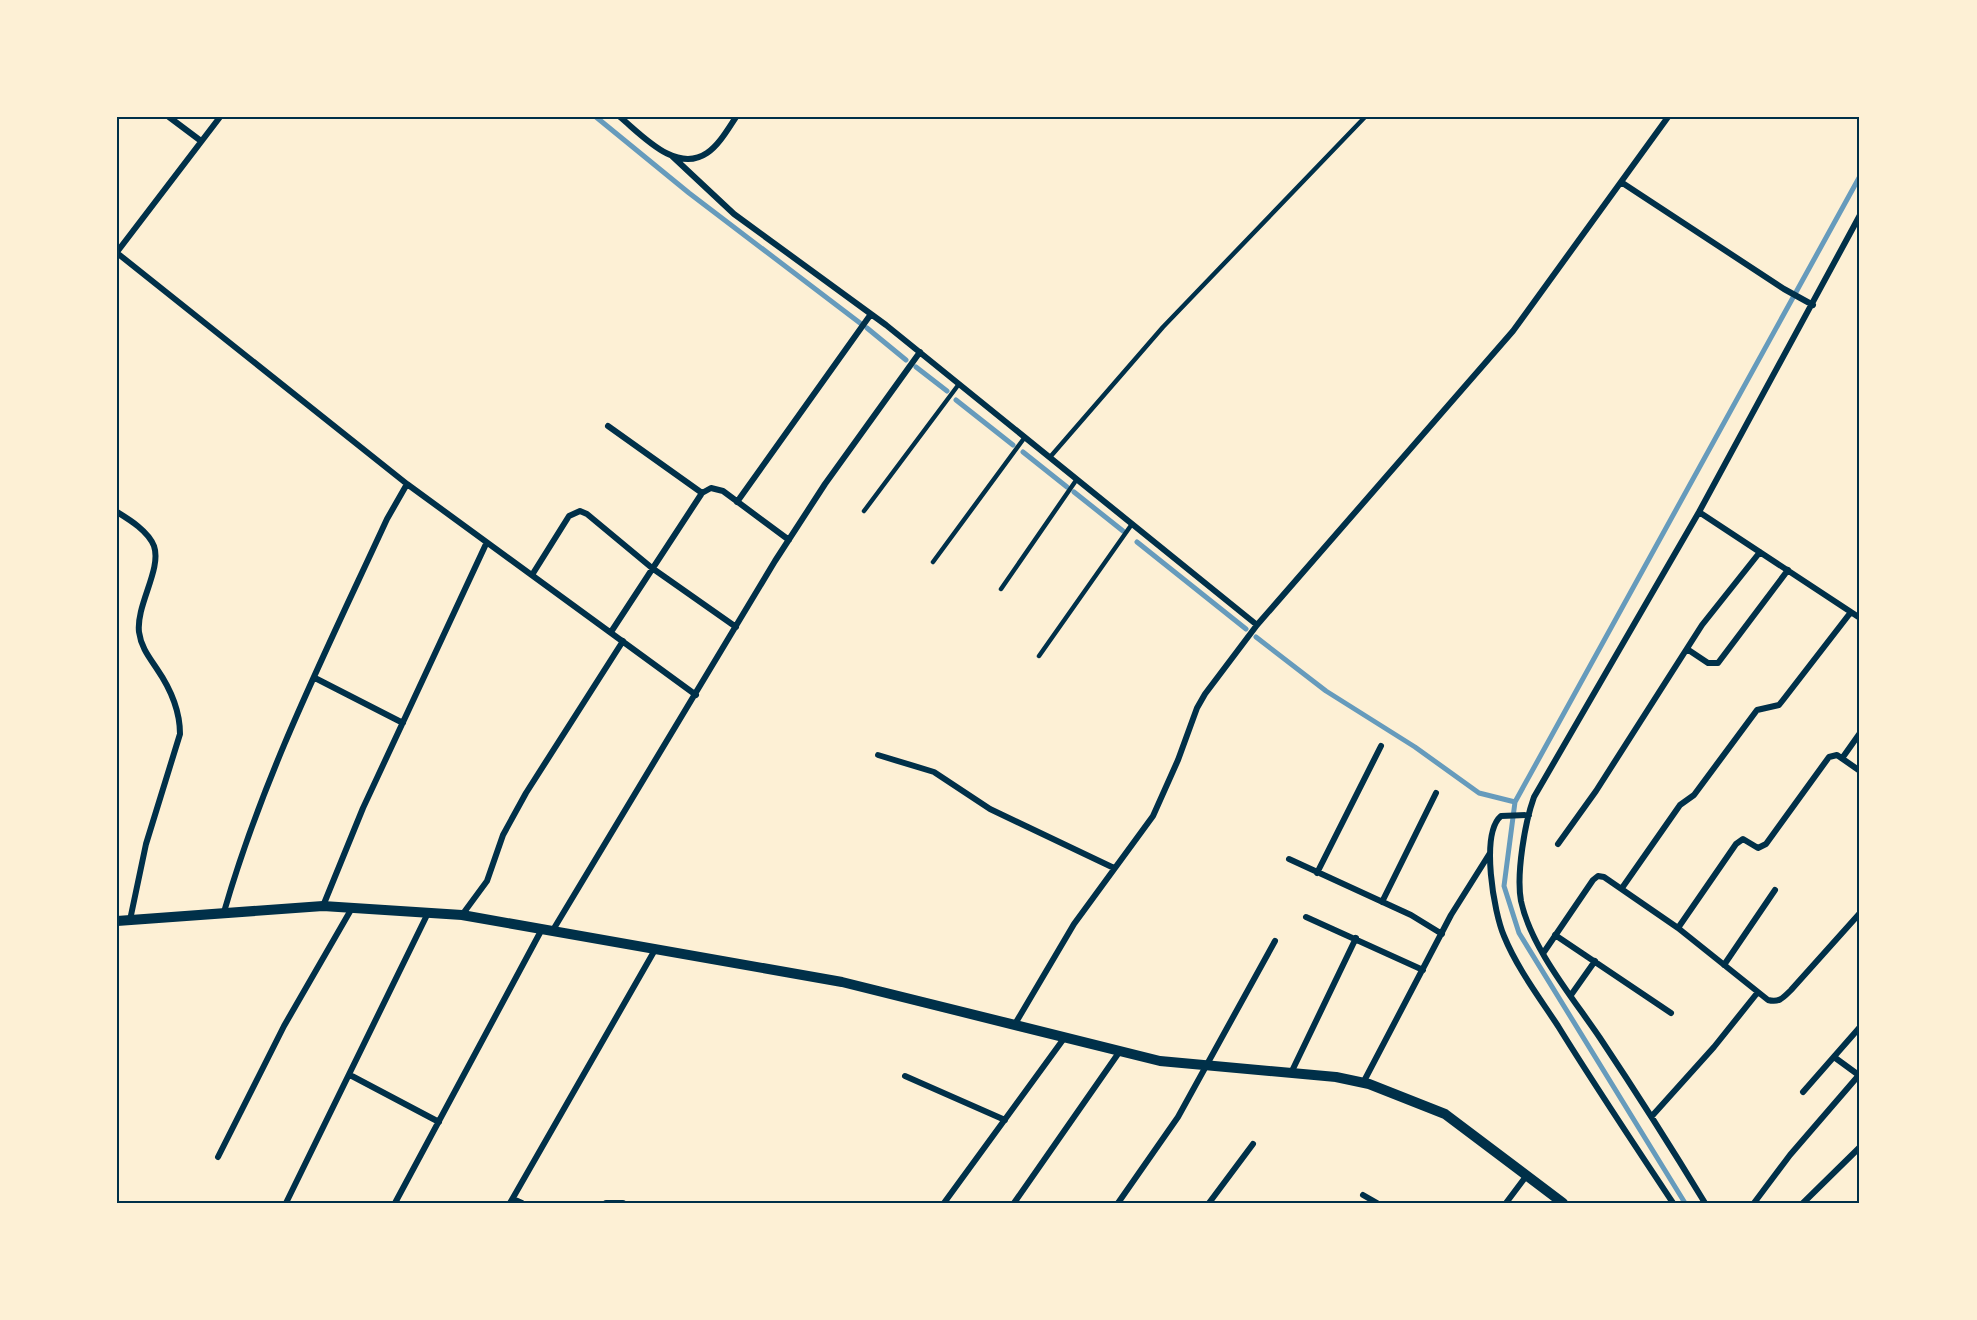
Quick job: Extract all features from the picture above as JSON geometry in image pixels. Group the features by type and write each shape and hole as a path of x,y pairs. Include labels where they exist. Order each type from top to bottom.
{"street":[{"path":"170,117 201,141"},
{"path":"220,117 117,253 407,484 486,544 696,695"},
{"path":"620,117 672,156 734,214 920,352 1257,625"},
{"path":"672,156 685,160 708,153 736,117"},
{"path":"1015,1024 1050,960 1157,808 1197,708 1257,625 1514,331 1668,117"},
{"path":"1622,182 1784,289 1813,305"},
{"path":"1705,1203 1529,925 1521,898 1525,815 1699,512 1860,215"},
{"path":"737,502 871,314"},
{"path":"395,1203 547,929 696,695 825,484 920,352"},
{"path":"608,426 702,493"},
{"path":"224,912 239,862 315,678 387,519 407,484"},
{"path":"611,632 702,493 717,488 789,540"},
{"path":"117,512 134,523 153,544 155,552 153,571 143,599 139,632 144,651 159,671 180,718 180,734 146,844 130,921"},
{"path":"532,575 569,516 580,512 587,514 652,568 736,627"},
{"path":"1699,512 1860,618"},
{"path":"323,906 363,808 486,544"},
{"path":"1558,844 1596,790 1687,649 1760,552"},
{"path":"1687,649 1708,663 1718,663 1788,570"},
{"path":"1623,888 1680,805 1694,795 1757,710 1775,706 1783,700 1851,612"},
{"path":"462,915 487,881 503,835 526,793 623,641"},
{"path":"315,678 403,723"},
{"path":"1843,757 1860,733"},
{"path":"1317,873 1381,746"},
{"path":"1678,928 1739,840 1762,848 1829,757 1833,754 1843,757 1860,771"},
{"path":"878,755 934,772 990,809 1114,868"},
{"path":"1382,902 1436,793"},
{"path":"1525,815 1505,815 1494,824 1491,852 1494,901 1508,946 1600,1094 1673,1203"},
{"path":"1362,1083 1442,934 1491,852"},
{"path":"1288,859 1382,902 1442,934"},
{"path":"1544,952 1598,876 1612,880 1678,928 1768,1000 1775,1002 1782,1000 1860,913"},
{"path":"1724,965 1775,890"},
{"path":"117,921 323,906 462,915 656,947 842,982 1160,1060 1362,1083 1444,1114 1563,1203"},
{"path":"218,1157 279,1035 353,907"},
{"path":"286,1203 428,912"},
{"path":"1306,917 1423,970"},
{"path":"1555,935 1671,1013"},
{"path":"1290,1074 1356,938"},
{"path":"1118,1203 1178,1117 1275,941"},
{"path":"522,1203 512,1201 656,947"},
{"path":"1571,994 1596,961"},
{"path":"1652,1116 1714,1047 1758,992"},
{"path":"1803,1092 1860,1027"},
{"path":"944,1203 1065,1037"},
{"path":"1014,1203 1120,1051"},
{"path":"1754,1203 1790,1155 1859,1075 1834,1057"},
{"path":"350,1075 439,1122"},
{"path":"905,1076 1005,1120"},
{"path":"1209,1203 1253,1144"},
{"path":"1803,1203 1860,1147"},
{"path":"1506,1203 1527,1175"},
{"path":"1363,1195 1377,1203"},
{"path":"606,1203 623,1203"}],"lane":[{"path":"1051,456 1163,327 1365,117"},
{"path":"864,511 959,384"},
{"path":"933,562 1025,437"},
{"path":"1001,589 1077,479"},
{"path":"1039,656 1132,524"}],"waterway":[{"path":"596,117 689,193 860,323"},
{"path":"1685,1203 1519,933 1504,886 1515,802 1860,176"},
{"path":"867,328 906,360"},
{"path":"916,367 947,391"},
{"path":"956,400 1013,445"},
{"path":"1023,452 1067,487"},
{"path":"1074,492 1123,531"},
{"path":"1137,542 1246,629"},
{"path":"1256,637 1326,691 1415,747 1479,793 1515,802"}]}
